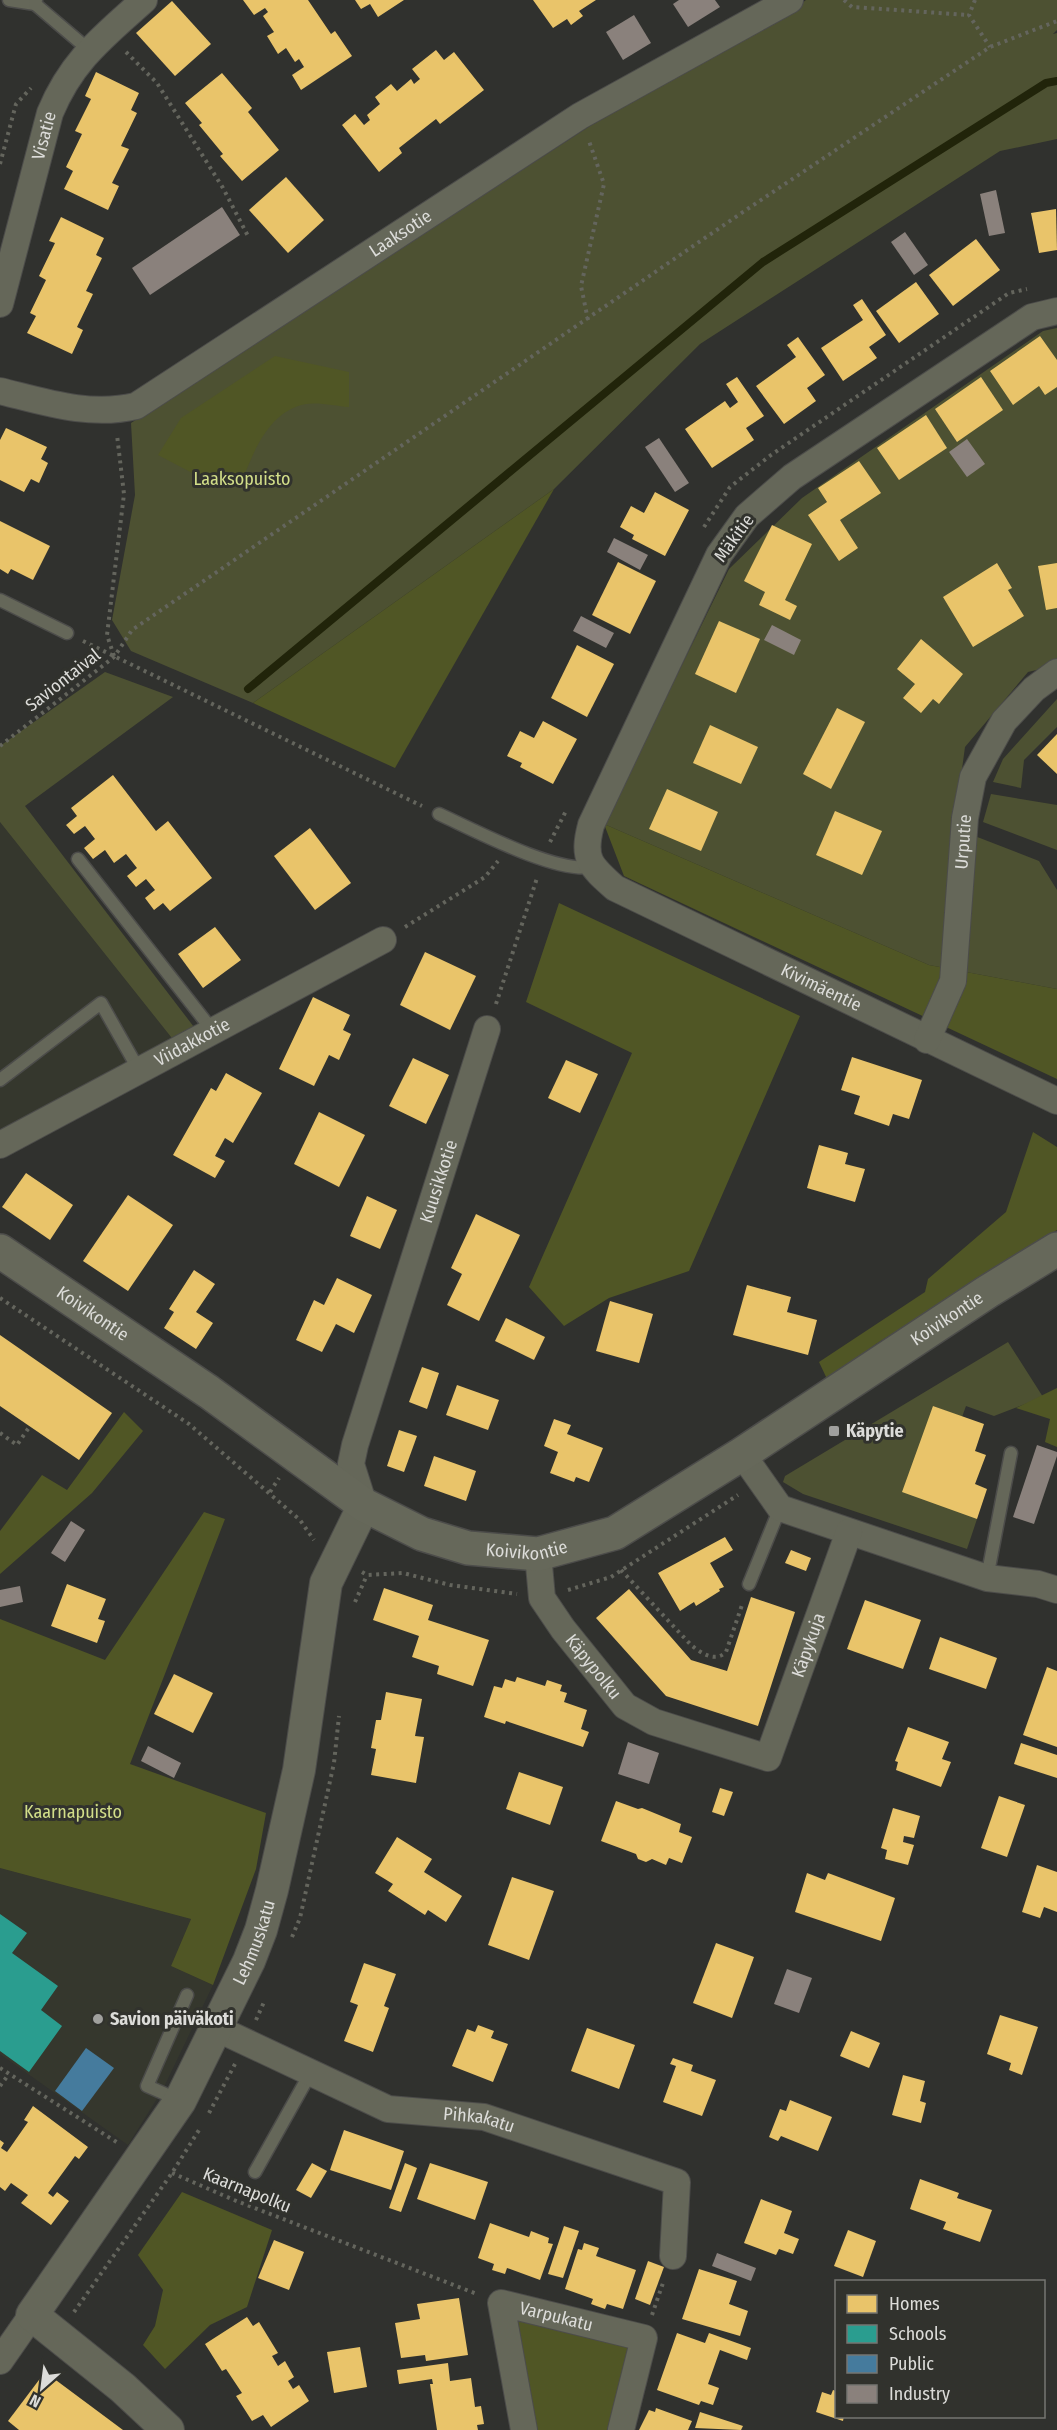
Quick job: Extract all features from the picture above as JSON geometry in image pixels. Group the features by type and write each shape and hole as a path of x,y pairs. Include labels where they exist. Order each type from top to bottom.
{"main road":[{"name":"Koivikontie","path":"0,1251 209,1392 364,1505 422,1534 468,1548 538,1554 615,1533 742,1454 987,1292 1057,1249"}],"street":[{"name":"Visatie","path":"0,304 50,113 62,84 89,50 144,0"},
{"name":"Laaksotie","path":"0,391 71,408 115,411 136,406 580,116 790,0"},
{"name":"Mäkitie","path":"591,867 586,845 591,825 719,555 747,516 792,477 1032,317 1057,311"},
{"name":"Urputie","path":"927,1040 953,981 965,818 973,777 1004,721 1034,689 1057,672"},
{"name":"Kivimäentie","path":"591,867 615,888 1057,1101"},
{"name":"Viidakkotie","path":"0,1145 383,940"},
{"name":"Kuusikkotie","path":"364,1505 351,1464 355,1445 487,1029"},
{"path":"742,1454 780,1508 987,1578 1038,1584 1057,1590"},
{"name":"Lehmuskatu","path":"0,2361 180,2101 261,1930 299,1770 326,1582 364,1505"},
{"name":"Käpykuja","path":"768,1758 849,1532"},
{"name":"Käpypolku","path":"538,1554 542,1598 563,1629 625,1706 654,1722 768,1758"},
{"name":"Pihkakatu","path":"216,2028 388,2109 484,2117 677,2182 673,2256"},
{"name":"Varpukatu","path":"524,2430 501,2303 644,2338"},
{"path":"32,2315 123,2388 168,2430"},
{"path":"621,2430 644,2338"}],"lane":[{"path":"9,0 35,2 89,50"},
{"path":"0,600 67,633"},
{"path":"439,814 510,846 578,869 591,867"},
{"path":"78,859 213,1031"},
{"path":"0,1080 101,1003 140,1072"},
{"path":"987,1578 1011,1453"},
{"path":"749,1584 780,1508"},
{"path":"180,2101 147,2086 187,1995"},
{"path":"255,2172 311,2073"}],"path":[{"path":"844,0 852,7 969,15"},
{"path":"969,15 975,0"},
{"path":"969,15 990,47"},
{"name":"Saviontaival","path":"0,746 114,657 132,630 740,214 990,47 1057,21"},
{"path":"110,31 127,54 157,83 223,188 249,238"},
{"path":"580,116 604,184 581,286 588,320"},
{"path":"114,657 107,635 124,494 115,411"},
{"path":"67,633 439,814"},
{"path":"383,940 485,877 510,846"},
{"path":"487,1029 532,896 542,857"},
{"path":"0,1298 189,1424 300,1520 318,1546"},
{"path":"0,1433 17,1445 30,1426"},
{"path":"621,1570 691,1645 701,1653 714,1657 726,1652 749,1584"},
{"name":"Kaarnapolku","path":"0,2068 142,2158 234,2200 501,2303"},
{"path":"0,2086 9,2074"},
{"path":"644,2338 673,2256"}],"shaded area":[{"path":"0,822 175,1042 105,1081 0,1129"},
{"name":"Savion päiväkoti","path":"0,1868 191,1919 171,1966 213,1985 163,2089 128,2145 0,2054"}],"green space":[{"name":"Laaksopuisto","path":"806,0 1057,0 1057,30 1053,34 1057,33 1057,139 1000,151 700,344 554,489 253,703 131,651 112,620 135,495 131,423 590,126 780,19"},
{"path":"1057,328 1057,665 1028,672 965,747 954,828 1039,861 1057,890 1057,989 929,965 604,824 729,569 802,498 1043,331"},
{"path":"275,356 349,372 349,407 306,404 282,415 264,435 241,484 200,477 158,455 181,418"},
{"path":"554,489 395,768 253,703"},
{"path":"105,672 173,697 25,806 197,1031 175,1042 0,822 0,746"},
{"path":"1057,699 1057,727 1024,760 1021,788 993,782 1003,759"},
{"path":"991,794 1057,805 1057,850 983,822"},
{"path":"604,824 929,965 1057,989 1057,1079 624,876"},
{"path":"559,903 800,1016 689,1271 609,1298 564,1326 529,1287 632,1053 526,1002"},
{"path":"1033,1132 1057,1147 1057,1230 876,1344 827,1379 819,1362 925,1292 928,1279 1006,1212"},
{"path":"1008,1342 1043,1397 994,1416 966,1406 962,1417 933,1406 977,1519 967,1549 803,1494 783,1482 785,1476"},
{"path":"1057,1388 1057,1447 1045,1442 1050,1419 1016,1408"},
{"path":"124,1412 143,1431 92,1493 0,1574 0,1531 42,1475 67,1490"},
{"name":"Kaarnapuisto","path":"204,1512 225,1519 130,1764 266,1813 256,1869 213,1985 171,1966 191,1919 0,1868 0,1619 105,1660"},
{"path":"182,2192 272,2230 247,2307 210,2325 165,2369 143,2345 155,2326 163,2290 138,2255"},
{"path":"513,2318 636,2343 615,2430 532,2430"}],"building: Homes":[{"path":"243,0 308,0 331,34 335,31 352,56 301,90 292,75 304,67 299,59 295,62 286,48 278,54 267,36 274,32 263,16 268,12 265,8 254,15"},
{"path":"355,0 404,0 378,17 370,4 361,9"},
{"path":"533,0 596,0 579,11 583,16 571,25 567,19 553,28"},
{"path":"172,1 211,44 175,76 136,33"},
{"path":"436,50 444,60 454,52 484,90 440,124 436,119 399,148 402,153 379,172 342,125 355,114 364,125 370,120 367,115 380,104 375,97 391,84 397,91 411,79 414,84 420,79 412,69"},
{"path":"96,72 139,93 131,110 137,113 121,146 129,149 112,183 119,186 108,210 64,189 73,171 66,167 82,134 75,131 91,99 85,96"},
{"path":"222,73 252,108 248,112 279,150 242,181 220,156 223,154 199,125 202,123 185,103"},
{"path":"286,177 324,220 288,253 249,210"},
{"path":"1056,209 1057,250 1039,253 1031,213"},
{"path":"61,217 104,238 96,255 102,258 86,291 93,294 77,327 83,330 72,354 27,333 36,316 30,313 46,280 39,276 55,243 49,241"},
{"path":"976,239 1000,270 953,306 929,275"},
{"path":"916,282 939,314 899,343 876,311"},
{"path":"862,299 886,335 869,347 877,358 843,381 821,348 863,320 853,305"},
{"path":"1040,336 1057,360 1057,387 1045,395 1039,386 1013,405 990,371"},
{"path":"798,337 825,375 807,388 816,401 784,424 756,386 796,357 787,345"},
{"path":"737,377 764,416 746,428 754,440 712,468 685,429 725,401 730,408 738,402 726,384"},
{"path":"981,377 1003,410 957,442 935,409"},
{"path":"926,415 947,448 899,480 877,448"},
{"path":"6,428 47,447 41,459 48,463 39,483 31,479 24,492 0,480 0,440"},
{"path":"859,461 881,493 840,520 858,548 839,561 808,515 827,502 818,488"},
{"path":"655,492 689,510 665,556 632,539 634,535 620,527 631,506 644,513"},
{"path":"0,521 50,546 33,580 11,569 8,574 0,569"},
{"path":"772,525 812,544 785,600 797,606 790,620 759,605 765,592 744,581"},
{"path":"618,562 656,581 630,634 592,615"},
{"path":"997,563 1012,588 1008,590 1024,616 973,647 943,597"},
{"path":"1057,563 1057,608 1046,610 1038,566"},
{"path":"719,621 760,639 736,693 695,674"},
{"path":"921,639 963,674 939,704 933,699 921,713 903,698 915,684 897,669"},
{"path":"577,645 614,664 587,717 551,698"},
{"path":"837,708 865,722 831,789 803,774"},
{"path":"543,721 577,739 553,784 520,767 522,763 507,756 520,731 534,738"},
{"path":"710,725 758,747 741,784 693,763"},
{"path":"1057,734 1057,774 1037,755"},
{"path":"113,775 156,831 168,821 212,878 170,911 163,903 154,910 145,898 155,890 146,879 136,887 127,876 137,868 126,854 114,863 105,850 93,859 84,848 95,839 85,826 74,834 66,825 77,816 71,808"},
{"path":"667,789 718,812 701,851 649,829"},
{"path":"835,811 882,831 862,875 816,855"},
{"path":"310,828 351,883 315,910 274,856"},
{"path":"215,927 241,960 203,988 178,954"},
{"path":"425,952 476,976 450,1030 400,1005"},
{"path":"313,997 350,1015 343,1030 351,1034 339,1060 329,1055 314,1086 279,1069"},
{"path":"852,1057 922,1080 909,1119 893,1114 889,1126 854,1114 860,1096 841,1090"},
{"path":"413,1058 449,1075 426,1124 389,1106"},
{"path":"566,1060 598,1074 580,1113 548,1098"},
{"path":"226,1073 262,1093 233,1143 225,1138 215,1156 225,1161 215,1178 173,1155 211,1088 216,1091"},
{"path":"319,1112 365,1135 339,1187 294,1164"},
{"path":"819,1145 848,1153 845,1164 865,1169 855,1202 807,1188"},
{"path":"26,1173 73,1205 50,1240 2,1207"},
{"path":"128,1195 173,1225 128,1291 83,1261"},
{"path":"367,1196 397,1210 380,1249 350,1236"},
{"path":"476,1214 520,1235 479,1321 447,1305 462,1274 451,1268"},
{"path":"194,1270 215,1284 196,1312 213,1323 196,1349 164,1328 174,1312 169,1309"},
{"path":"337,1278 372,1295 354,1333 336,1324 322,1352 296,1340 314,1300 324,1305"},
{"path":"747,1285 791,1297 787,1312 817,1320 808,1355 733,1335"},
{"path":"610,1301 653,1314 639,1363 596,1351"},
{"path":"506,1318 545,1337 534,1360 495,1341"},
{"path":"0,1335 112,1413 79,1460 0,1406"},
{"path":"422,1367 439,1373 427,1409 409,1402"},
{"path":"457,1385 499,1400 488,1430 446,1415"},
{"path":"933,1406 984,1424 975,1451 986,1455 975,1484 987,1489 977,1519 902,1492"},
{"path":"554,1419 571,1425 567,1434 603,1448 589,1482 576,1477 574,1482 550,1473 558,1452 544,1446"},
{"path":"399,1430 417,1436 404,1472 387,1466"},
{"path":"434,1456 476,1471 466,1501 424,1486"},
{"path":"725,1537 733,1550 710,1563 724,1587 696,1606 694,1602 680,1611 658,1573"},
{"path":"791,1550 811,1558 806,1571 785,1563"},
{"path":"67,1584 106,1599 98,1619 105,1621 97,1643 51,1626"},
{"path":"384,1588 433,1605 428,1620 489,1640 473,1686 437,1674 439,1666 412,1657 419,1636 373,1620"},
{"path":"629,1589 691,1660 727,1671 751,1597 795,1612 758,1726 666,1696 596,1618"},
{"path":"865,1600 921,1620 903,1669 847,1649"},
{"path":"940,1637 997,1658 986,1689 929,1669"},
{"path":"1047,1667 1057,1671 1057,1747 1023,1735"},
{"path":"174,1674 213,1693 193,1733 154,1714"},
{"path":"517,1677 545,1686 547,1680 562,1685 560,1691 567,1693 564,1702 587,1710 581,1729 589,1732 583,1747 506,1721 505,1724 484,1717 494,1686 502,1688 505,1679 515,1682"},
{"path":"386,1692 422,1699 415,1736 424,1737 416,1783 371,1775 376,1749 371,1748 376,1720 381,1720"},
{"path":"908,1727 949,1742 942,1759 951,1762 941,1787 896,1770 898,1762 895,1761"},
{"path":"1021,1743 1057,1755 1057,1778 1014,1764"},
{"path":"519,1772 563,1787 550,1825 506,1809"},
{"path":"720,1788 733,1792 724,1816 712,1812"},
{"path":"999,1796 1025,1805 1007,1857 981,1848"},
{"path":"616,1801 638,1809 642,1808 681,1824 679,1832 692,1837 682,1863 669,1858 666,1865 652,1859 646,1862 638,1859 636,1854 601,1841"},
{"path":"893,1808 920,1816 914,1838 904,1836 903,1842 914,1845 908,1865 885,1859 887,1850 881,1848"},
{"path":"397,1837 432,1859 424,1872 462,1896 446,1922 428,1910 425,1915 388,1891 393,1884 375,1873"},
{"path":"1037,1865 1057,1872 1057,1912 1044,1907 1040,1918 1022,1912"},
{"path":"807,1873 825,1880 828,1873 895,1898 881,1941 795,1912"},
{"path":"512,1877 554,1891 529,1960 488,1945"},
{"path":"716,1943 754,1957 732,2018 693,2003"},
{"path":"364,1963 396,1974 384,2006 389,2008 373,2052 344,2041 358,2005 350,2002"},
{"path":"1000,2015 1038,2027 1022,2075 1009,2070 1011,2063 987,2054"},
{"path":"478,2025 494,2031 491,2038 508,2044 493,2082 452,2066 467,2029 475,2032"},
{"path":"587,2028 635,2045 619,2089 571,2071"},
{"path":"851,2031 880,2043 869,2068 840,2056"},
{"path":"673,2058 693,2065 691,2071 716,2080 702,2116 663,2102 676,2066 670,2064"},
{"path":"903,2075 925,2081 920,2101 926,2103 921,2123 892,2115"},
{"path":"790,2100 832,2117 818,2151 781,2136 778,2141 769,2137 780,2109 786,2111"},
{"path":"33,2106 88,2147 79,2159 75,2156 48,2193 53,2197 57,2192 69,2201 51,2225 21,2203 28,2195 11,2183 5,2191 0,2187 0,2140 4,2143 1,2148 7,2152 28,2122 24,2120"},
{"path":"344,2130 404,2151 391,2190 330,2170"},
{"path":"312,2163 327,2171 311,2198 296,2190"},
{"path":"405,2163 417,2168 401,2212 389,2208"},
{"path":"430,2163 488,2182 475,2220 417,2199"},
{"path":"920,2179 959,2193 957,2198 992,2210 980,2242 943,2229 946,2222 910,2209"},
{"path":"761,2199 792,2211 784,2233 799,2239 793,2254 779,2249 776,2255 744,2243"},
{"path":"490,2223 529,2237 531,2231 549,2238 548,2243 553,2244 540,2280 507,2268 505,2274 492,2270 494,2264 478,2258"},
{"path":"564,2226 579,2231 563,2278 548,2274"},
{"path":"848,2230 876,2241 863,2277 834,2266"},
{"path":"274,2240 304,2252 289,2290 258,2278"},
{"path":"584,2243 599,2248 596,2256 636,2270 623,2309 607,2304 605,2309 591,2304 593,2299 565,2289 578,2249 582,2250"},
{"path":"648,2261 664,2267 650,2305 635,2299"},
{"path":"699,2269 737,2281 729,2304 748,2311 740,2336 682,2319"},
{"path":"459,2298 468,2355 426,2361 425,2355 401,2358 395,2323 420,2319 417,2304"},
{"path":"247,2317 253,2326 259,2322 278,2353 272,2356 278,2366 285,2361 294,2377 288,2381 293,2389 299,2385 309,2401 271,2427 263,2415 252,2421 236,2396 242,2393 226,2369 222,2371 205,2344"},
{"path":"677,2333 705,2343 709,2333 751,2348 747,2360 720,2350 708,2384 719,2388 713,2405 701,2401 699,2405 657,2390"},
{"path":"360,2347 367,2387 334,2393 327,2352"},
{"path":"448,2363 450,2381 471,2378 475,2407 481,2406 484,2424 477,2425 478,2430 437,2430 430,2384 433,2384 432,2379 399,2384 397,2370"},
{"path":"45,2372 123,2430 19,2430 8,2421"},
{"path":"833,2390 835,2391 835,2418 844,2418 843,2421 816,2412 822,2392 831,2395"},
{"path":"656,2408 692,2421 688,2430 639,2430 649,2410 655,2412"},
{"path":"700,2412 743,2426 741,2430 695,2428"}],"building: Schools":[{"path":"0,1914 27,1933 12,1953 58,1986 41,2010 62,2026 29,2072 0,2051"}],"building: Public":[{"path":"86,2048 114,2068 82,2111 55,2091"}],"building: Industry":[{"path":"679,0 715,0 720,7 688,27 673,4"},
{"path":"634,15 651,43 623,60 606,32"},
{"path":"996,190 1005,233 989,236 980,194"},
{"path":"222,207 240,235 150,295 132,268"},
{"path":"905,232 928,265 914,275 891,242"},
{"path":"659,438 689,483 675,492 645,447"},
{"path":"967,439 985,464 967,477 949,452"},
{"path":"614,538 648,555 640,570 607,552"},
{"path":"581,616 614,633 606,648 573,631"},
{"path":"772,625 801,640 794,655 764,640"},
{"path":"1037,1445 1057,1452 1057,1456 1034,1524 1013,1517"},
{"path":"71,1521 85,1530 65,1562 51,1553"},
{"path":"20,1586 23,1602 0,1607 0,1590"},
{"path":"628,1742 659,1753 649,1784 618,1774"},
{"path":"148,1746 181,1763 174,1778 141,1761"},
{"path":"787,1969 812,1978 799,2013 774,2004"},
{"path":"717,2253 756,2268 751,2281 712,2266"}],"waterway":[{"path":"248,689 763,262 1046,83 1057,81"}],"place":[{"name":"Käpytie","path":"834,1431"},
{"name":"Savion päiväkoti","path":"98,2019"}]}
